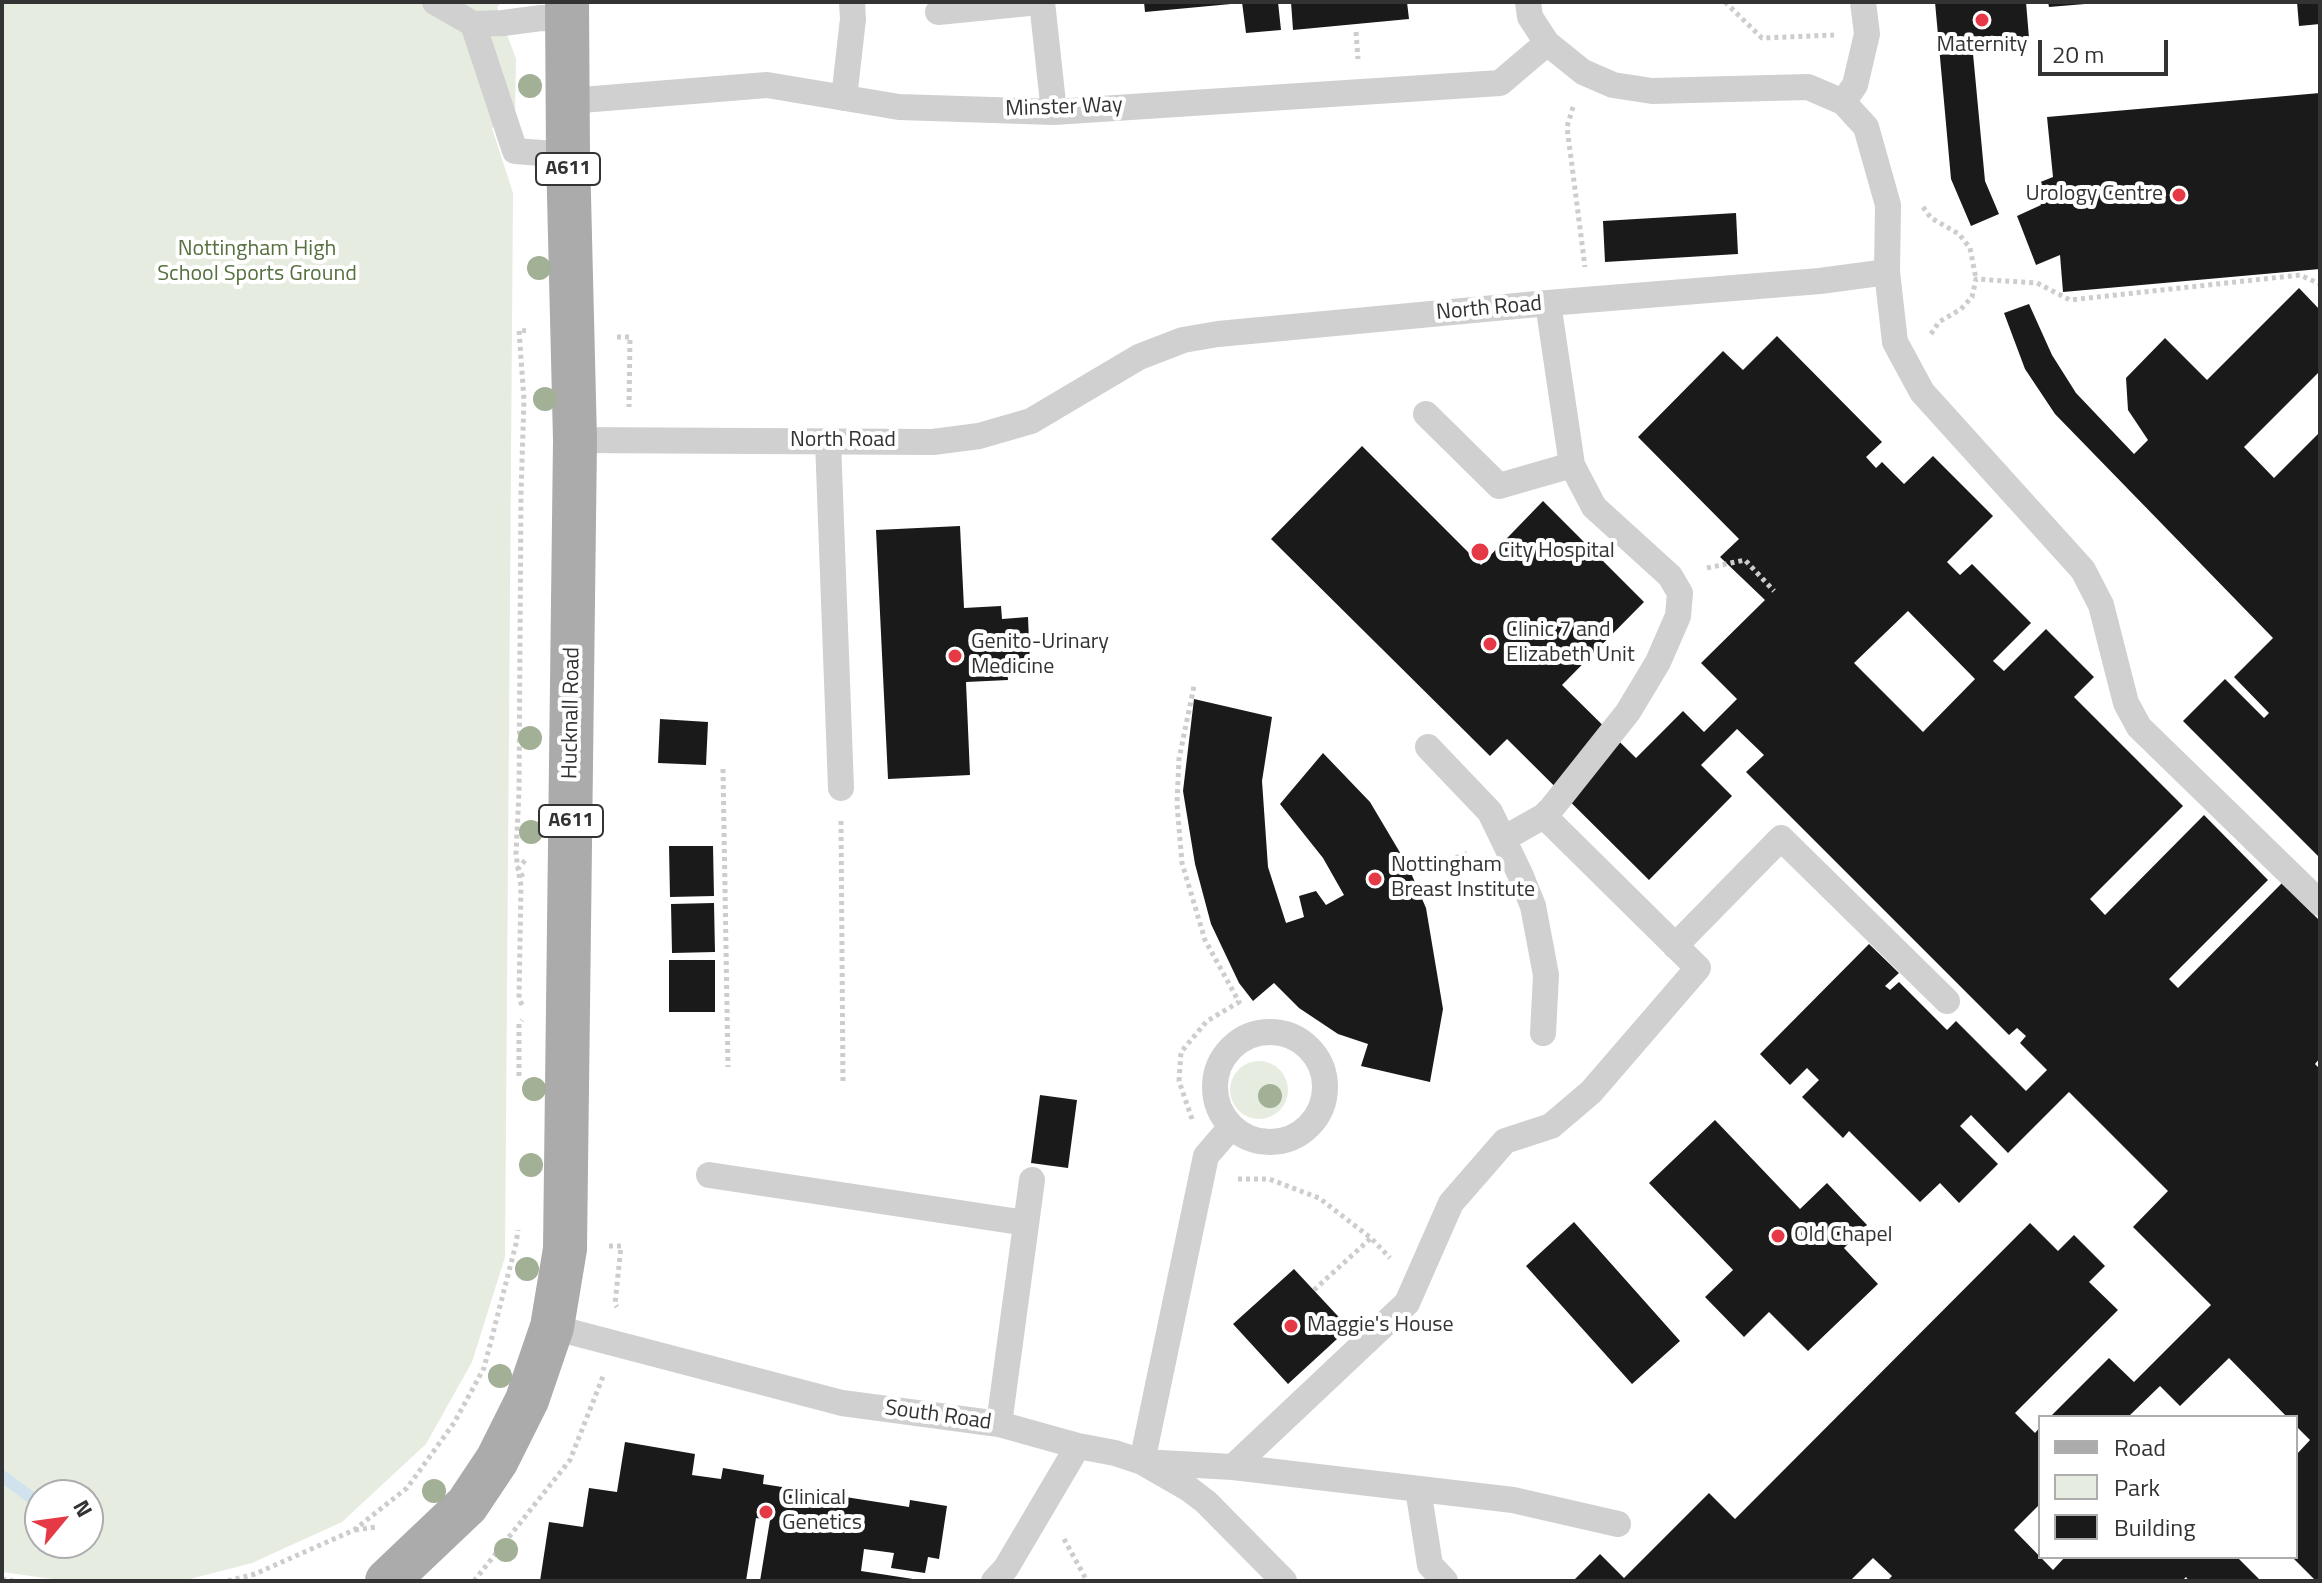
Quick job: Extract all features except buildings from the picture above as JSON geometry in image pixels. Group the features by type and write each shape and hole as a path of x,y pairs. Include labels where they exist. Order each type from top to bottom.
{"main road":[{"name":"Hucknall Road","path":"358,1581 394,1574 467,1505 497,1460 527,1400 552,1327 565,1249 575,440 567,10"}],"lane":[{"path":"435,2 473,24 503,23 567,10"},
{"path":"844,98 853,19 852,2"},
{"path":"938,12 1041,2 1054,112"},
{"path":"1528,2 1530,17 1547,43 1583,72 1613,85 1652,91 1808,87 1843,102 1866,127 1888,205 1887,272 1895,342 1922,392 2083,570 2101,605 2126,703 2139,727 2320,903"},
{"path":"1843,102 1855,85 1867,34 1863,2"},
{"path":"473,24 515,151 568,155"},
{"name":"Minster Way","path":"569,101 767,85 899,107 1054,112 1500,83 1547,43"},
{"name":"North Road","path":"575,440 933,442 979,436 1031,421 1139,357 1183,340 1218,334 1820,281 1887,272"},
{"path":"1503,839 1544,816 1628,712 1658,662 1678,616 1680,593 1670,576 1594,507 1572,465 1548,303"},
{"path":"1426,414 1499,486 1572,465"},
{"path":"828,441 841,788"},
{"path":"1428,747 1490,812 1533,906 1546,975 1543,1033"},
{"path":"1233,1467 1407,1303 1451,1203 1505,1141 1551,1126 1591,1092 1698,968 1544,816"},
{"path":"1675,946 1781,838 1947,1001"},
{"path":"1272,1032 1291,1036 1307,1047 1317,1059 1324,1077 1324,1096 1318,1115 1310,1126 1294,1137 1276,1143 1257,1141 1231,1127 1220,1112 1215,1093 1216,1074 1223,1057 1236,1043 1253,1035 1272,1032"},
{"path":"1231,1127 1206,1156 1142,1462 1233,1467 1513,1500 1618,1524"},
{"path":"709,1175 1026,1223"},
{"path":"999,1424 1032,1180"},
{"name":"South Road","path":"552,1327 842,1403 999,1424 1142,1462 1206,1502 1284,1581"},
{"path":"994,1581 1006,1568 1078,1446"},
{"path":"1418,1489 1430,1565 1445,1581"}],"path":[{"path":"1725,2 1762,38 1867,34"},
{"path":"1583,72 1567,127 1589,300"},
{"path":"1918,199 1931,218 1959,234 1970,248 1976,279 1972,297 1961,309 1939,322 1931,332 1929,342"},
{"path":"1976,279 2037,283 2070,300 2300,275 2320,284"},
{"path":"523,411 516,854 521,886 519,998 529,1023"},
{"path":"1670,576 1745,560 1774,591"},
{"path":"1193,1121 1179,1081 1181,1052 1207,1021 1239,1002 1205,940 1182,863 1177,804 1179,759 1194,686"},
{"path":"723,769 728,1067"},
{"path":"841,788 843,1085"},
{"path":"1419,873 1503,839"},
{"path":"518,869 528,857"},
{"path":"518,869 526,880"},
{"path":"519,1083 519,1024 526,1015"},
{"path":"1201,1179 1269,1179 1319,1198 1371,1238 1416,1284"},
{"path":"228,1581 256,1578 354,1530 407,1488 454,1423 484,1368 516,1244 519,1216"},
{"path":"1314,1290 1371,1238"},
{"path":"474,1581 570,1460 607,1367 630,1348"},
{"path":"354,1530 375,1528 386,1520"},
{"path":"2,1579 13,1581"}],"green space":[{"name":"Nottingham High School Sports Ground","path":"2,2 502,2 497,7 516,59 515,116 492,128 513,193 505,1257 472,1362 426,1444 342,1522 252,1563 182,1581 67,1581 2,1572"},
{"path":"1259,1061 1270,1063 1279,1070 1286,1079 1286,1101 1279,1110 1270,1117 1259,1119 1248,1117 1239,1110 1232,1101 1230,1090 1232,1079 1239,1070 1248,1063"}],"waterway":[{"path":"2,1476 24,1492"}],"place":[{"name":"Maternity","path":"1982,20"},
{"name":"Urology Centre","path":"2179,195"},
{"name":"City Hospital","path":"1480,552"},
{"name":"Clinic 7 and Elizabeth Unit","path":"1490,644"},
{"name":"Genito-Urinary Medicine","path":"955,656"},
{"name":"Nottingham Breast Institute","path":"1375,879"},
{"name":"Old Chapel","path":"1778,1236"},
{"name":"Maggie's House","path":"1291,1326"},
{"name":"Clinical Genetics","path":"766,1512"}]}
